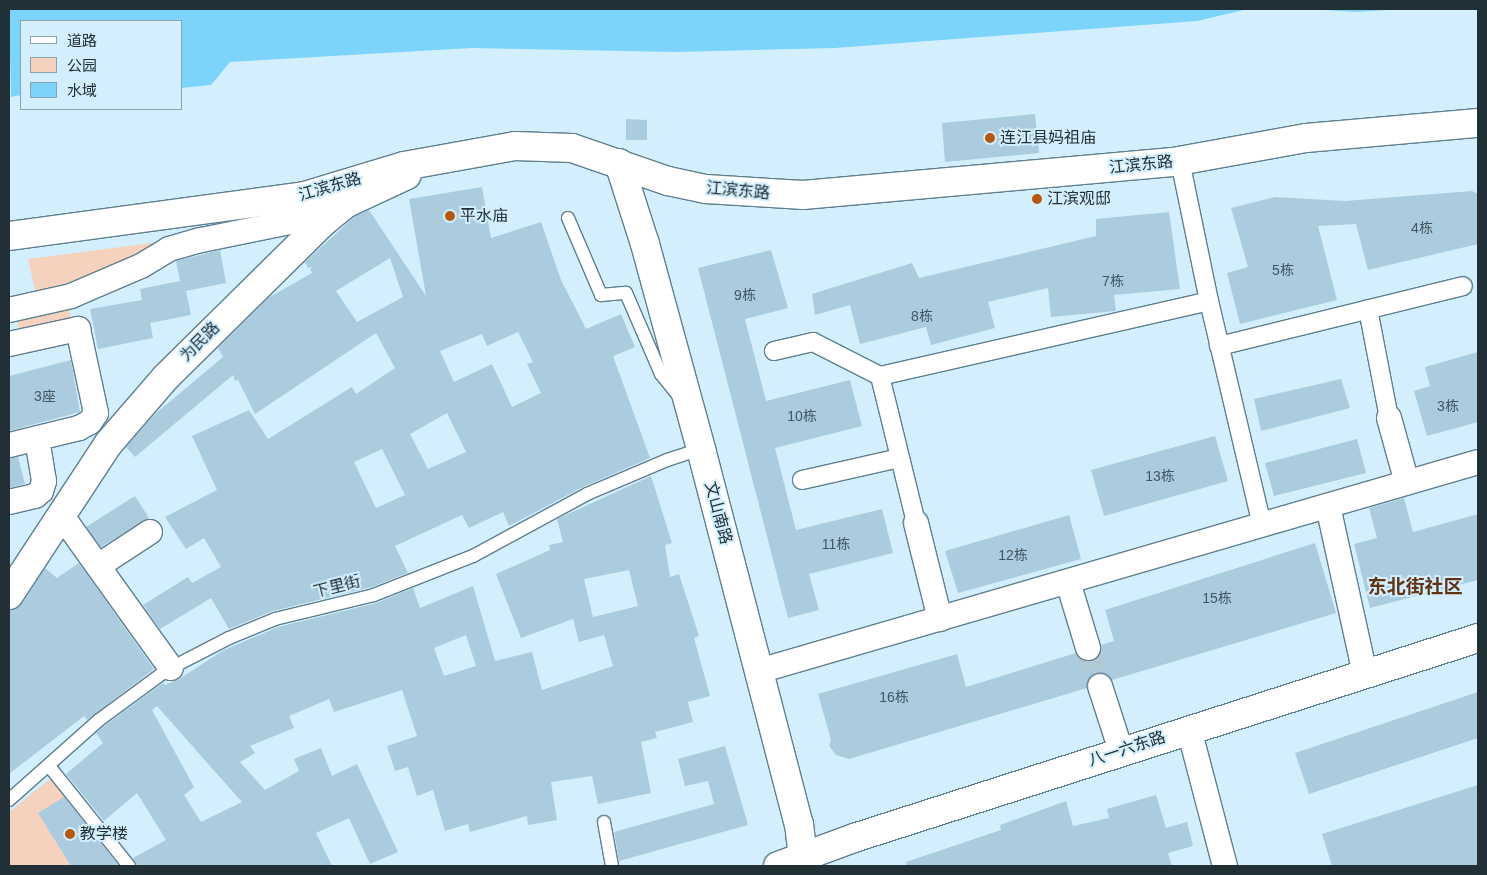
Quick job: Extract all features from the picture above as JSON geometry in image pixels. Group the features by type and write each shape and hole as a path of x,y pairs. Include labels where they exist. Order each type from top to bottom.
{"main road":[{"name":"江滨东路","path":"9,236 305,196 404,166 515,146 545,145 572,148 668,181 706,189 776,195 897,189 1180,161 1306,138 1478,123"},
{"name":"为民路","path":"9,595 109,443 166,377 334,213 361,195 452,156"},
{"name":"文山南路","path":"618,163 691,412 800,824 795,863"},
{"name":"八一六东路","path":"795,863 1121,751 1478,638"}],"street":[{"path":"1180,161 1209,301 1262,525"},
{"path":"9,310 71,296 141,266 169,249 201,240 334,213"},
{"path":"1220,346 1463,286"},
{"path":"774,351 812,342 880,376 1209,301"},
{"path":"1368,310 1389,418 1407,483"},
{"path":"9,446 79,428 90,422 96,413 78,329 10,336"},
{"path":"880,376 940,619"},
{"path":"9,502 35,496 41,491 44,481 37,439"},
{"path":"802,480 900,458"},
{"path":"759,672 1478,462"},
{"path":"1328,506 1365,674"},
{"path":"62,516 172,668"},
{"path":"98,566 150,532"},
{"path":"1068,582 1088,648"},
{"path":"1100,686 1121,751"},
{"path":"1189,729 1225,866"}],"lane":[{"path":"568,218 601,295 626,293 661,374 691,412"},
{"name":"下里街","path":"9,800 99,720 172,668 275,619 374,595 473,556 588,494 667,460 701,449"},
{"path":"49,766 129,866"},
{"path":"604,822 612,866"}],"green space":[{"path":"167,241 69,288 36,295 28,259"},
{"path":"68,304 72,325 20,335 16,314"},
{"path":"50,779 68,795 39,813 71,866 9,866 9,812"}],"water":[{"path":"9,9 1248,9 1197,21 835,48 676,52 472,48 230,62 211,85 182,88 182,20 20,20 20,95 11,97"},
{"path":"1311,9 1403,9 1356,12"}],"building":[{"name":"连江县妈祖庙","path":"1035,114 1039,153 945,162 942,123"},
{"path":"626,119 647,120 647,140 626,140"},
{"path":"482,187 491,238 541,222 561,280 586,329 621,314 635,347 613,356 650,458 583,487 509,526 503,512 469,528 462,515 395,546 408,573 372,587 273,611 229,629 211,598 160,629 143,605 188,577 192,583 221,567 204,538 186,549 165,517 217,490 192,436 249,410 268,439 352,387 356,394 395,368 376,333 255,414 238,380 235,381 233,375 135,457 126,447 154,415 223,357 218,348 268,298 312,273 310,269 314,266 308,268 305,262 355,216 369,210 426,296 409,199","holes":["390,258 403,297 357,322 336,291","518,332 533,362 527,364 541,393 512,407 492,364 454,382 440,351 482,334 487,346","447,413 466,452 428,469 410,434","382,449 405,495 376,508 354,462"]},
{"path":"1472,191 1478,194 1478,244 1368,270 1356,224 1318,226 1337,300 1240,324 1227,273 1248,267 1231,208 1275,197 1345,201"},
{"path":"1169,212 1180,289 1114,295 1116,311 1051,317 1048,288 988,302 995,328 931,345 926,327 860,344 850,305 815,315 812,294 912,263 919,278 1096,236 1096,219"},
{"path":"220,250 226,283 186,291 191,315 150,323 153,338 98,349 90,309 142,300 140,289 180,281 176,261"},
{"path":"771,250 788,308 745,319 766,401 850,380 862,426 775,448 796,530 882,509 893,553 809,574 819,610 788,618 698,268"},
{"path":"1478,352 1478,422 1427,436 1414,391 1430,386 1425,367"},
{"path":"71,360 80,412 9,431 9,376"},
{"path":"1341,379 1350,408 1261,431 1254,399"},
{"path":"1215,436 1228,481 1104,516 1091,470"},
{"path":"1357,439 1366,473 1274,496 1265,463"},
{"path":"18,457 25,484 9,488 9,458"},
{"path":"651,476 672,543 665,545 670,577 679,574 699,636 694,638 710,696 688,702 693,722 655,732 657,738 641,742 651,793 598,804 592,776 551,782 557,820 528,825 527,816 470,832 468,824 445,831 433,790 417,796 408,767 395,771 387,746 417,736 402,690 334,712 329,699 289,716 294,728 250,746 255,753 240,762 265,790 299,771 294,759 321,748 332,776 357,764 398,852 370,864 349,818 316,833 332,866 137,866 133,858 166,840 137,793 104,821 66,774 103,743 96,733 104,726 163,683 165,685 179,679 224,650 278,627 376,603 413,588 420,608 473,586 495,661 532,652 542,690 613,666 604,635 579,642 573,619 521,638 496,574 550,550 549,545 563,542 557,519","holes":["629,570 638,606 593,617 584,579","466,635 476,666 444,676 434,648","157,706 242,802 201,822 184,795 194,787 152,710"]},
{"path":"135,496 149,518 101,547 86,527"},
{"path":"1404,498 1413,532 1478,514 1478,580 1370,608 1354,544 1377,538 1369,508"},
{"path":"1069,515 1081,559 958,593 945,551"},
{"path":"1315,543 1336,613 1112,680 1103,673 1096,673 1090,677 1087,688 849,759 836,755 829,746 831,740 818,694 957,654 966,687 1076,653 1084,661 1092,661 1098,657 1101,645 1114,641 1105,610"},
{"path":"79,563 154,669 87,720 84,716 9,774 9,611 22,604 45,568 57,578"},
{"path":"1478,692 1478,738 1309,794 1295,753"},
{"path":"725,746 748,825 619,861 614,832 714,804 708,781 685,786 678,759"},
{"path":"1478,785 1478,866 1332,866 1322,834"},
{"path":"1156,795 1166,828 1187,822 1193,846 1168,853 1172,866 907,866 906,862 1001,830 1000,825 1066,801 1073,826 1109,818 1107,809"},
{"name":"教学楼","path":"64,797 119,866 71,866 38,813"}],"tunnel":[{"path":"1088,648 1100,686"}],"place":[{"name":"连江县妈祖庙","path":"990,138"},
{"name":"江滨观邸","path":"1037,199"},
{"name":"平水庙","path":"450,216"},
{"name":"教学楼","path":"70,834"}],"district":[{"name":"东北街社区","path":"1415,587"}]}
